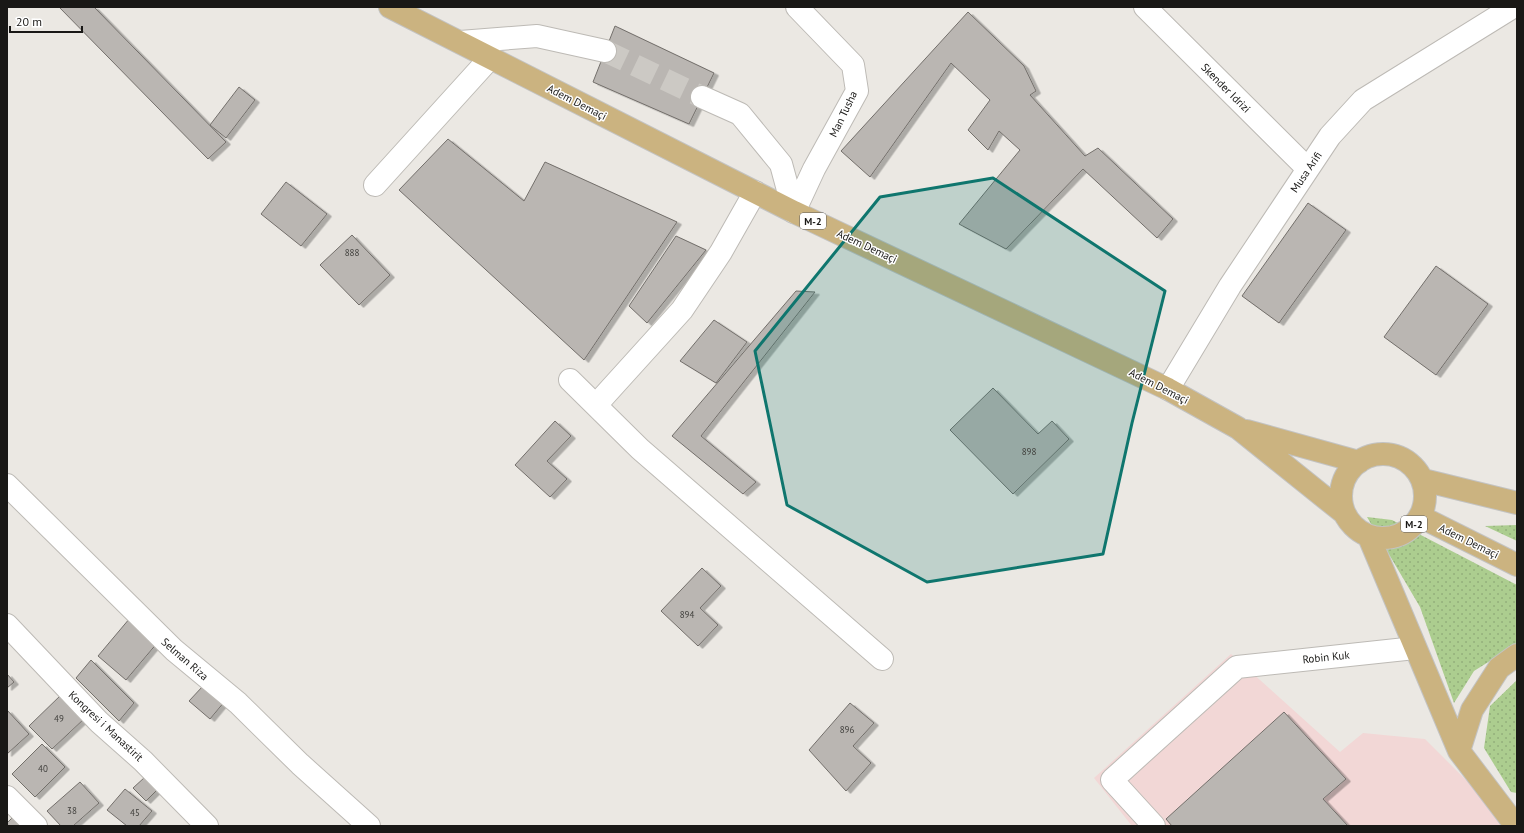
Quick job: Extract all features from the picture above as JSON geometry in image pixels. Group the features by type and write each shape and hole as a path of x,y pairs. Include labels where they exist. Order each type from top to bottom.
{"main road":[{"name":"Adem Demaçi","path":"390,7 794,212 1168,389 1238,428 1344,513"},
{"name":"Adem Demaçi","path":"1238,428 1359,462"},
{"name":"M-2","path":"1376,454 1396,455 1412,464 1423,480 1426,499 1421,517 1408,532 1390,538 1369,537 1355,528 1344,513 1341,494 1346,476 1359,462 1376,454"},
{"path":"1423,480 1517,503"},
{"name":"Adem Demaçi","path":"1421,517 1517,565"},
{"path":"1369,537 1459,751 1516,826"},
{"path":"1459,751 1472,710 1499,668 1517,655"}],"street":[{"name":"Man Tusha","path":"794,212 814,169 857,91 853,65 797,7"},
{"name":"Skender Idrizi","path":"1145,7 1308,169"},
{"name":"Musa Arifi","path":"1168,389 1230,286 1330,136 1363,100 1505,9"},
{"path":"460,42 537,36 605,51"},
{"path":"375,185 491,57"},
{"path":"702,96 740,114 781,164 794,212"},
{"path":"596,405 682,310 721,252 755,192"},
{"path":"570,380 640,449 882,659"},
{"name":"Selman Riza","path":"7,485 174,650 238,704 300,764 369,826"},
{"name":"Kongresi i Manastirit","path":"7,625 99,722 143,761 207,826"},
{"name":"Robin Kuk","path":"1154,826 1112,780 1237,667 1415,648"},
{"path":"7,797 36,826"}],"highlighted area":[{"path":"993,178 1165,291 1132,423 1103,554 927,582 787,505 755,351 880,197"}],"shaded area":[{"path":"1231,654 1340,752 1363,733 1425,739 1512,826 1132,826 1094,778"}],"green space":[{"path":"1367,517 1392,520 1517,585 1517,644 1474,671 1454,703 1420,607"},
{"path":"1517,525 1517,541 1485,526"},
{"path":"1517,680 1517,793 1511,792 1484,748 1490,706"}],"building":[{"path":"59,7 94,7 226,142 208,159"},
{"path":"968,12 1024,66 1036,91 1030,95 1085,156 1098,148 1173,219 1157,238 1083,169 1006,249 959,224 1020,150 999,131 988,150 968,130 990,100 951,63 870,177 841,151"},
{"path":"615,26 714,73 689,124 593,82"},
{"path":"239,87 255,100 226,138 210,125"},
{"path":"448,139 524,201 545,162 677,222 584,360 399,190"},
{"path":"286,182 327,214 301,246 261,214"},
{"path":"1308,203 1346,230 1279,323 1242,296"},
{"path":"352,235 390,275 359,305 320,265"},
{"path":"676,236 706,250 647,323 629,306"},
{"path":"1436,266 1488,304 1436,375 1384,337"},
{"path":"796,291 815,292 701,436 756,482 743,494 672,436"},
{"path":"714,320 747,342 716,383 680,361"},
{"path":"993,388 1038,434 1052,421 1069,439 1013,494 950,430"},
{"path":"555,421 571,436 547,461 567,479 550,497 515,465"},
{"path":"702,568 721,586 700,608 718,625 698,646 661,611"},
{"path":"130,618 158,642 126,680 98,656"},
{"path":"91,660 134,703 119,721 76,678"},
{"path":"7,674 14,682 7,688"},
{"path":"203,686 225,701 210,719 189,701"},
{"path":"62,694 85,718 52,749 29,726"},
{"path":"850,703 874,723 853,746 871,763 846,791 809,750"},
{"path":"7,710 29,734 7,754"},
{"path":"1284,712 1346,779 1323,799 1348,826 1172,826 1166,819"},
{"path":"42,744 65,767 35,797 12,774"},
{"path":"145,777 157,790 146,801 133,788"},
{"path":"80,782 99,803 73,826 61,826 47,811"},
{"path":"125,789 152,811 139,826 127,826 107,810"},
{"path":"12,818 21,826 7,826 7,823"}],"tunnel":[{"path":"605,51 702,97"}]}
